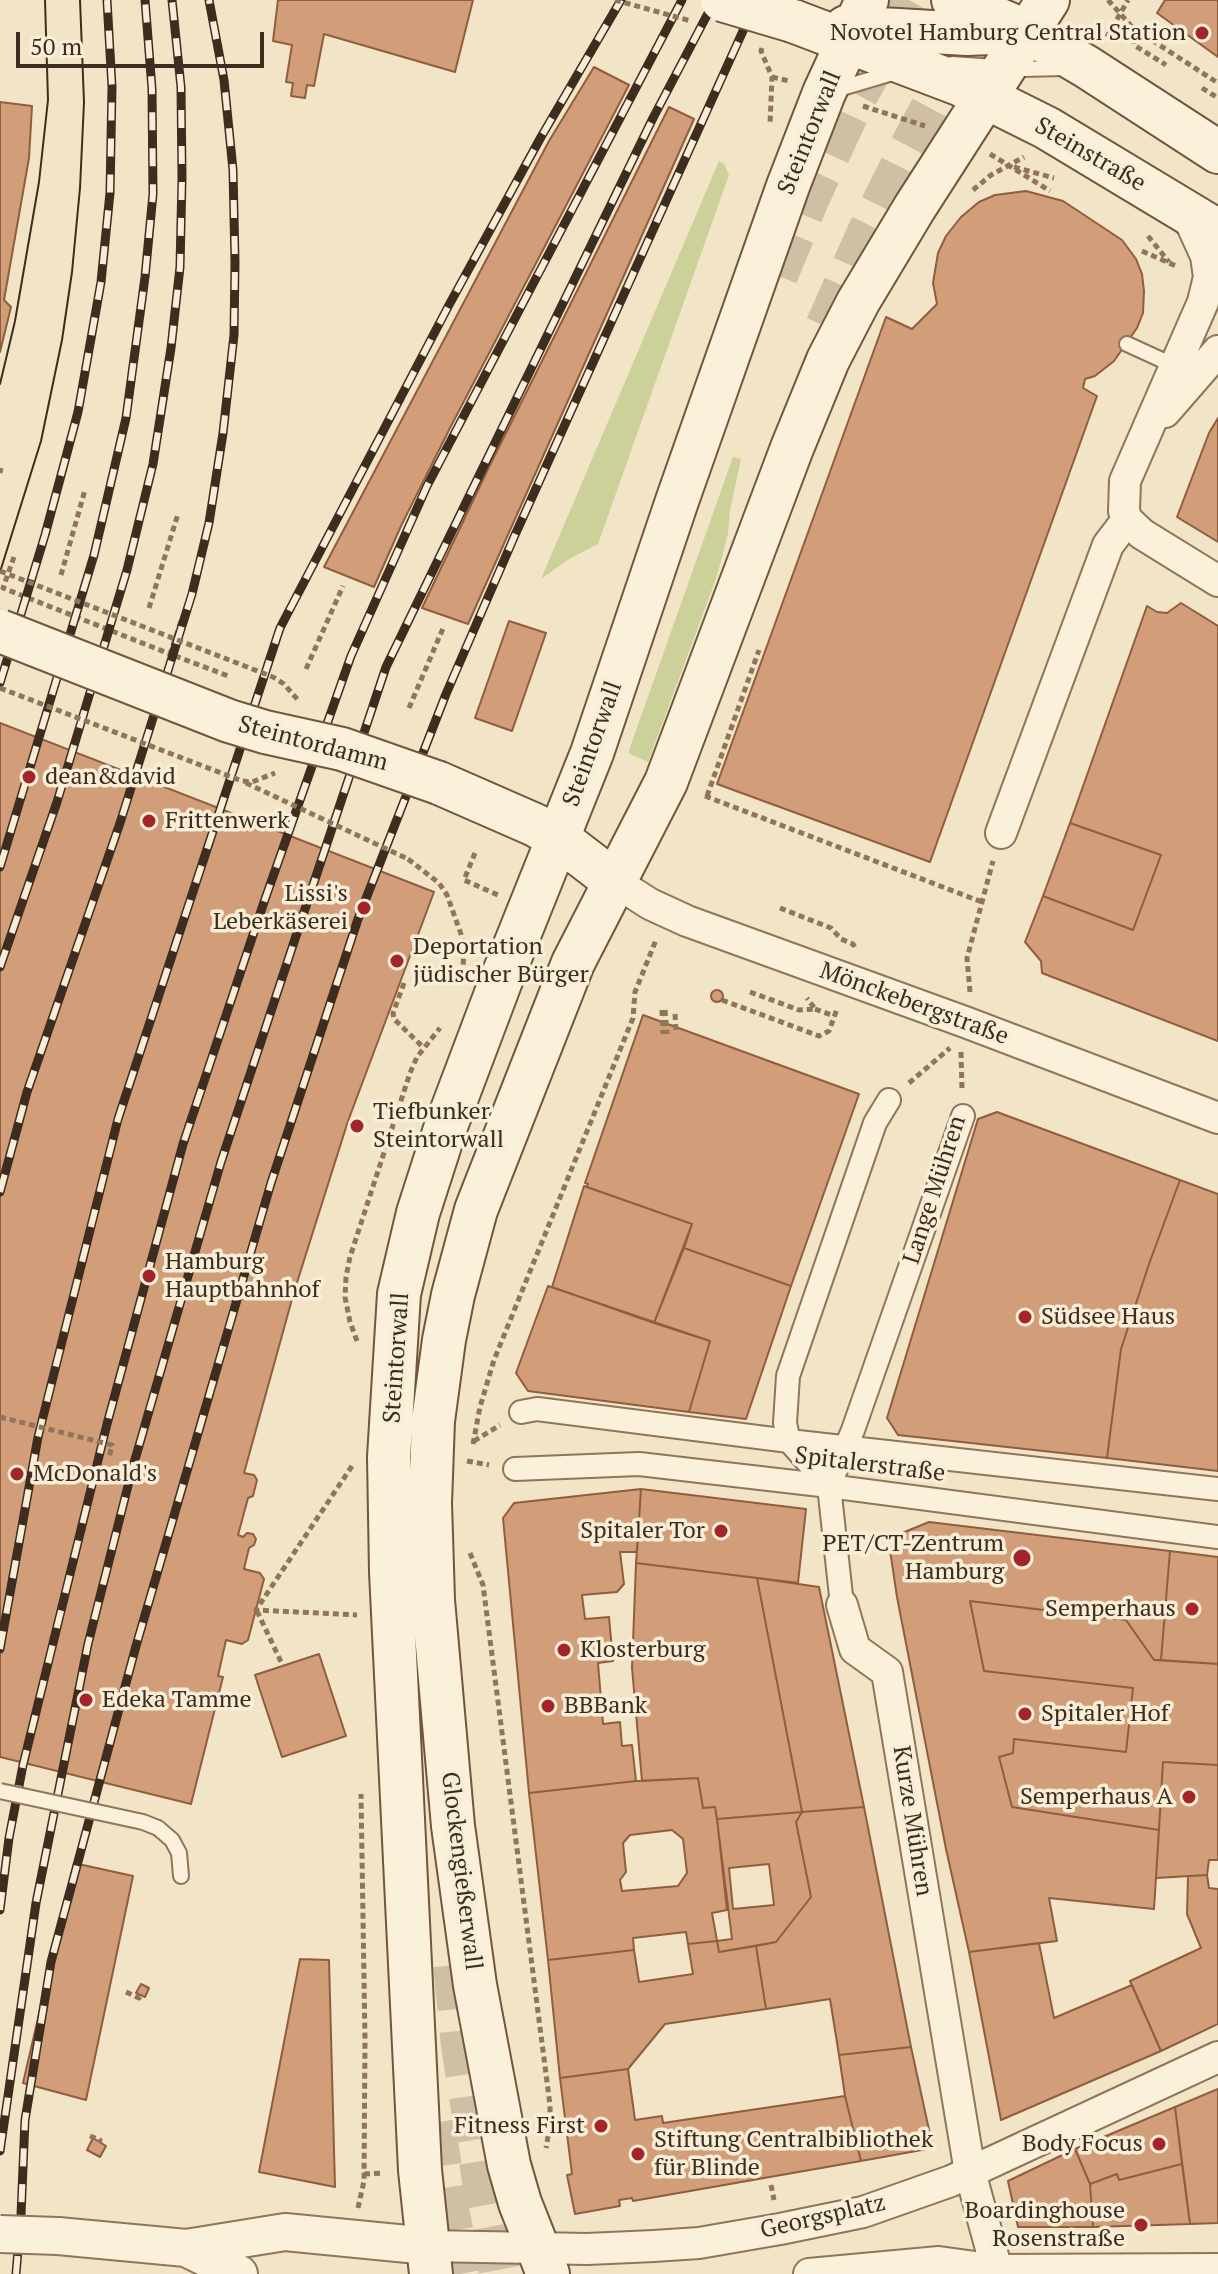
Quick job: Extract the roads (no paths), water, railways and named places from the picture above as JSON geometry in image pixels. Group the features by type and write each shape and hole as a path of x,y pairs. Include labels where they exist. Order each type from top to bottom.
{"main road":[{"path":"722,0 793,21 857,23 972,58"},
{"path":"941,0 960,19 972,58"},
{"path":"857,23 916,68 972,58 1037,16 1087,67 1218,152"},
{"name":"Steintorwall","path":"456,1458 433,1421 453,1295 476,1210 573,963 666,782 828,360 858,302 940,165 972,58 1037,16"},
{"name":"Steintorwall","path":"373,1466 399,1294 418,1213 446,1126 592,753 788,186 807,87 857,23"},
{"name":"Steinstraße","path":"972,58 1047,128 1202,220"},
{"name":"Steintordamm","path":"0,631 229,721 342,749 439,783 535,825 558,838 614,881"},
{"name":"Glockengießerwall","path":"456,1458 430,1503 433,1600 453,1826 475,1985 509,2165 542,2261"},
{"name":"Glockengießerwall","path":"373,1466 405,1820 420,2170 429,2260"}],"street":[{"path":"1202,220 1209,277 1203,302 1125,481 1124,511 1127,520 1142,534 1211,576"},
{"path":"1145,434 1218,351"},
{"path":"1001,833 1108,545 1127,520"},
{"name":"Mönckebergstraße","path":"614,881 650,904 687,921 1218,1118"},
{"path":"847,1447 829,1486 789,1441 785,1423 788,1376 875,1123 889,1100"},
{"name":"Lange Mühren","path":"847,1447 963,1116"},
{"name":"Spitalerstraße","path":"521,1412 537,1409 1218,1489"},
{"name":"Spitalerstraße","path":"515,1469 639,1464 1218,1537"},
{"name":"Kurze Mühren","path":"829,1486 842,1605 855,1649 887,1672 970,2172"},
{"name":"Georgsplatz","path":"429,2260 542,2261 699,2243 863,2212 951,2181 1218,2057"},
{"path":"970,2172 997,2272"},
{"path":"0,2234 186,2248 285,2232 429,2260"},
{"path":"186,2248 239,2274"},
{"path":"809,2274 939,2262 997,2272 1218,2269"}],"lane":[{"path":"972,58 1022,69 1087,67"},
{"path":"807,87 916,68"},
{"path":"1127,344 1175,366"},
{"path":"0,1791 143,1822 158,1828 172,1840 179,1853 181,1876"}],"tunnel":[{"path":"776,275 853,100 909,0"},
{"path":"827,327 907,156 969,46"},
{"path":"455,1965 463,2045 501,2274"},
{"path":"433,2123 460,2274"}],"tram line":[{"path":"0,384 15,321 39,182 48,100 45,0"},
{"path":"0,572 41,441 62,340 72,272 84,102 80,0"}],"railway":[{"path":"0,683 78,412 101,282 110,193 112,87 107,0"},
{"path":"0,867 94,555 126,418 153,194 152,89 145,0"},
{"path":"0,967 57,802 127,570 153,464 180,267 181,87 172,0"},
{"path":"0,1192 27,1092 120,823 192,594 209,523 234,335 235,262 233,170 224,80 209,0"},
{"path":"0,1649 38,1437 118,1119 280,628 449,305 621,0"},
{"path":"0,1910 23,1765 107,1424 183,1144 351,656 427,486 682,0"},
{"path":"0,2151 36,1903 88,1644 132,1470 221,1162 295,939 386,667 653,118 715,0"},
{"path":"16,2274 25,2120 51,1962 136,1646 271,1183 358,919 446,694 757,0"}],"place":[{"name":"Novotel Hamburg Central Station","path":"1202,33"},
{"name":"dean&david","path":"29,777"},
{"name":"Frittenwerk","path":"149,821"},
{"name":"Lissi's Leberkäserei","path":"364,908"},
{"name":"Deportation jüdischer Bürger","path":"397,961"},
{"name":"Tiefbunker Steintorwall","path":"357,1126"},
{"name":"Hamburg Hauptbahnhof","path":"149,1276"},
{"name":"Südsee Haus","path":"1025,1317"},
{"name":"McDonald's","path":"17,1474"},
{"name":"Spitaler Tor","path":"721,1531"},
{"name":"PET/CT-Zentrum Hamburg","path":"1022,1558"},
{"name":"Semperhaus","path":"1192,1609"},
{"name":"Klosterburg","path":"564,1650"},
{"name":"Edeka Tamme","path":"86,1700"},
{"name":"BBBank","path":"548,1706"},
{"name":"Spitaler Hof","path":"1025,1714"},
{"name":"Semperhaus A","path":"1189,1797"},
{"name":"Fitness First","path":"601,2126"},
{"name":"Body Focus","path":"1159,2144"},
{"name":"Stiftung Centralbibliothek für Blinde","path":"638,2154"},
{"name":"Boardinghouse Rosenstraße","path":"1141,2225"}]}
